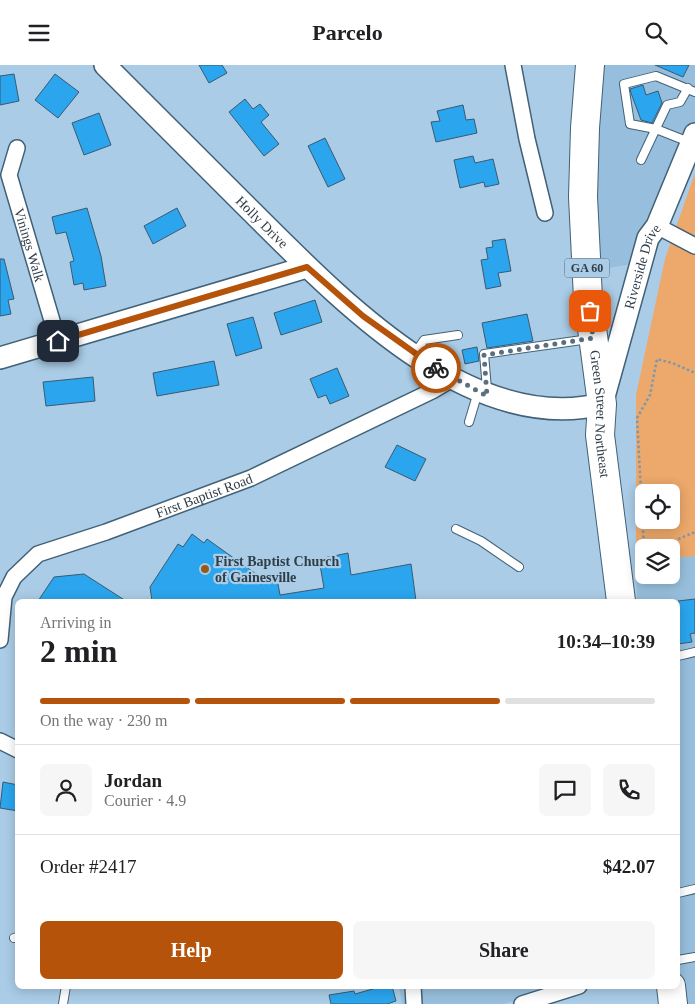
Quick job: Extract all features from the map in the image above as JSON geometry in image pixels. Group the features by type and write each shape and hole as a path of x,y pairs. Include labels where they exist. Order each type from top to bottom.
{"highway":[{"name":"Green Street Northeast","path":"590,65 585,128 583,197 588,298 602,404 600,435 622,599"},
{"path":"671,989 673,1004"}],"street":[{"name":"Holly Drive","path":"105,65 307,267 363,316 414,354 452,379 503,401 546,408 579,410 602,404"},
{"path":"514,65 527,139 545,213"},
{"name":"Riverside Drive","path":"602,404 648,239 657,226 693,139"},
{"name":"Vinings Walk","path":"17,149 9,175 58,341"},
{"path":"657,226 695,246"},
{"path":"0,358 307,267"},
{"name":"First Baptist Road","path":"0,640 4,597 14,577 38,554 252,478 432,391 452,379"},
{"path":"0,741 15,748"},
{"path":"413,989 414,1004"},
{"path":"522,1004 542,992 560,989"}],"lane":[{"path":"641,160 656,129 667,105 680,102 692,90 656,76 624,84 630,124 656,129 693,139"},
{"path":"414,354 424,340 458,335"},
{"path":"469,422 483,394 484,355 593,338"},
{"path":"456,529 481,541 519,567"},
{"path":"680,656 695,652"},
{"path":"680,893 695,889"},
{"path":"680,960 695,957"},
{"path":"63,1004 66,989"}],"path":[{"path":"644,539 637,418 650,395 657,359 695,373"},
{"path":"679,539 695,532"}],"shaded area":[{"path":"595,65 695,65 695,158 650,261 590,271"},
{"path":"695,173 695,556 680,557 680,539 636,539 636,529 680,529 680,484 636,484 636,395 665,259"},
{"path":"695,556 695,1004 680,1004 679,989 680,599 637,599 637,584 680,584 680,557"},
{"path":"400,989 553,989 504,1004 402,1004"}],"building":[{"path":"199,65 222,65 227,73 209,83"},
{"path":"655,65 689,65 683,77"},
{"path":"14,74 19,101 0,105 0,76"},
{"path":"55,74 79,92 58,118 35,100"},
{"path":"643,85 646,95 658,91 662,103 652,123 641,120 630,89"},
{"path":"245,99 253,109 260,104 269,115 261,122 279,144 264,156 229,112"},
{"path":"463,105 466,120 474,119 477,133 436,142 431,122 440,121 437,111"},
{"path":"99,113 111,145 84,155 72,123"},
{"path":"325,138 345,179 328,187 308,146"},
{"path":"473,156 475,163 493,159 499,184 485,187 484,182 460,188 454,160"},
{"path":"87,208 101,256 106,286 84,290 83,283 74,285 70,262 74,261 66,232 56,234 52,217"},
{"path":"177,208 186,226 153,244 144,226"},
{"path":"505,239 511,271 498,273 501,286 486,289 481,260 488,259 486,248 493,247 492,241"},
{"path":"0,259 4,259 14,299 8,300 11,314 0,316"},
{"path":"315,300 322,322 281,335 274,313"},
{"path":"527,314 533,341 487,348 482,323"},
{"path":"253,317 262,348 236,356 227,324"},
{"path":"477,347 479,361 465,364 462,350"},
{"path":"214,361 219,385 157,396 153,373"},
{"path":"337,368 349,396 330,404 326,395 318,398 310,379"},
{"path":"93,377 95,401 46,406 43,382"},
{"path":"397,445 426,459 415,481 385,467"},
{"name":"First Baptist Church of Gainesville","path":"192,534 204,543 207,539 266,581 277,578 280,595 324,588 319,559 348,553 351,575 411,564 416,599 152,599 150,587 178,544 183,547"},
{"path":"84,574 123,599 39,599 54,577"},
{"path":"695,599 695,633 690,634 692,642 680,644 680,601"},
{"path":"3,782 15,784 15,810 0,808"},
{"path":"372,989 393,989 396,1001 387,1004 331,1004 329,995 354,991 355,994"}],"way so far":[{"path":"436,368 452,379 487,396 484,355 593,338 590,311"}],"place":[{"name":"First Baptist Church of Gainesville","path":"205,569"}],"route":[{"path":"58,341 307,267 363,316 405,348 436,368"}]}
